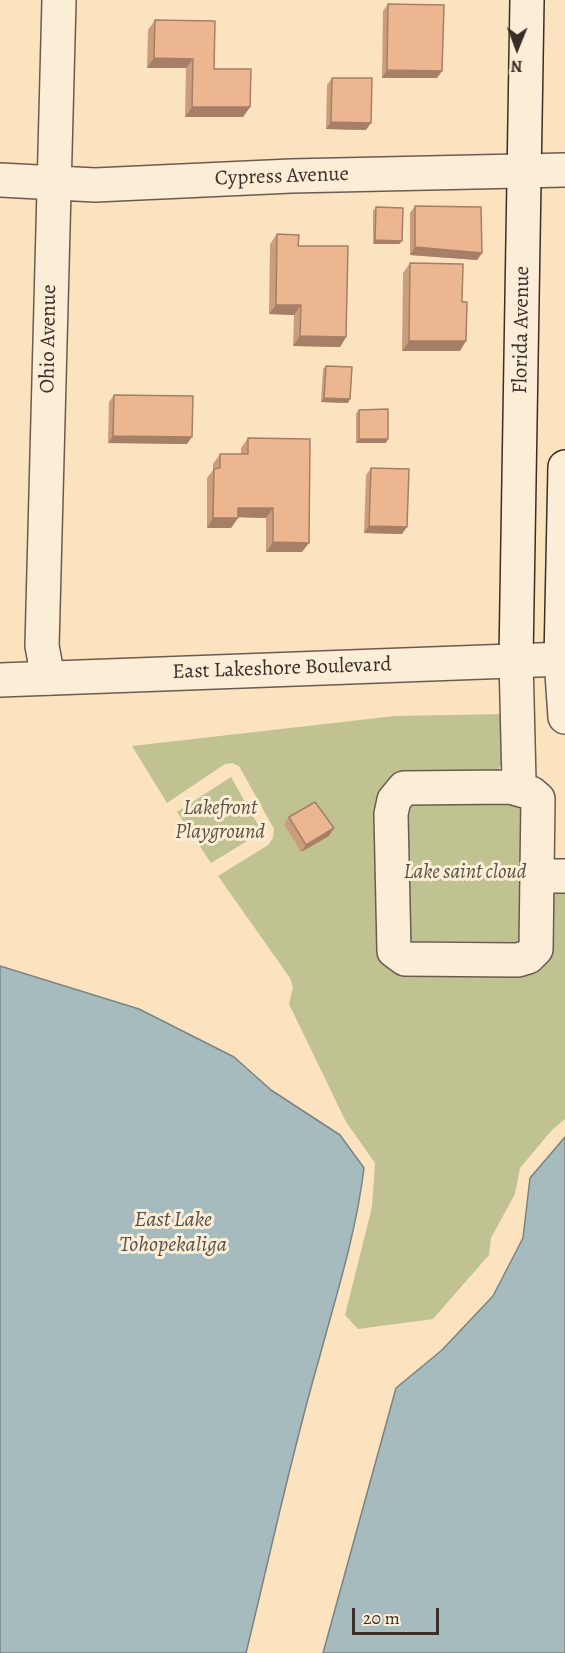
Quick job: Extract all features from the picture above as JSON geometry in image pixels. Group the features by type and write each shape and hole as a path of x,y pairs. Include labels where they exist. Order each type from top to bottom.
{"street":[{"name":"Ohio Avenue","path":"48,678 42,646 58,0"},
{"name":"Florida Avenue","path":"527,0 516,659 519,783 538,791"},
{"name":"Cypress Avenue","path":"0,180 95,184 565,170"},
{"path":"565,467 563,659 565,717"},
{"name":"East Lakeshore Boulevard","path":"0,680 563,659"},
{"path":"405,788 538,791 551,876 536,949 528,957 518,960 405,958 394,951 391,814 394,800 405,788"}],"green space":[{"path":"503,714 504,767 500,766 499,770 405,771 394,775 379,952 386,966 405,975 518,977 539,969 552,893 565,893 565,1119 552,1130 520,1168 515,1194 491,1238 489,1255 433,1319 358,1329 345,1315 372,1207 375,1163 346,1122 289,1004 293,987 290,978 218,876 268,845 273,838 274,829 239,766 232,763 225,764 167,803 132,746 395,716"},
{"name":"Lakefront Playground","path":"231,777 262,832 211,863 177,812"},
{"name":"Lake saint cloud","path":"508,804 523,808 521,942 409,941 407,809 411,805"}],"water":[{"name":"East Lake Tohopekaliga","path":"0,966 139,1009 234,1057 271,1090 340,1135 364,1168 351,1241 299,1432 246,1653 0,1653"},
{"path":"565,1137 565,1653 323,1653 396,1388 442,1350 493,1296 523,1238 530,1178"}],"building":[{"path":"388,4 444,5 442,71 387,70"},
{"path":"155,20 215,21 214,69 251,69 250,107 192,107 193,59 154,58"},
{"path":"332,78 372,78 371,123 331,122"},
{"path":"415,206 481,207 482,253 415,247"},
{"path":"376,207 403,208 402,241 375,240"},
{"path":"277,234 299,235 298,246 348,246 346,337 300,336 301,305 276,305"},
{"path":"410,263 463,264 462,302 467,302 466,341 409,341"},
{"path":"326,366 352,367 350,399 324,398"},
{"path":"114,395 193,396 192,437 113,436"},
{"path":"388,409 388,439 359,439 359,410"},
{"path":"248,438 310,439 309,543 273,542 273,508 238,508 238,518 213,518 214,469 220,468 220,454 248,454"},
{"path":"371,468 409,469 407,527 369,526"},
{"path":"315,802 334,828 306,845 289,817"}]}
